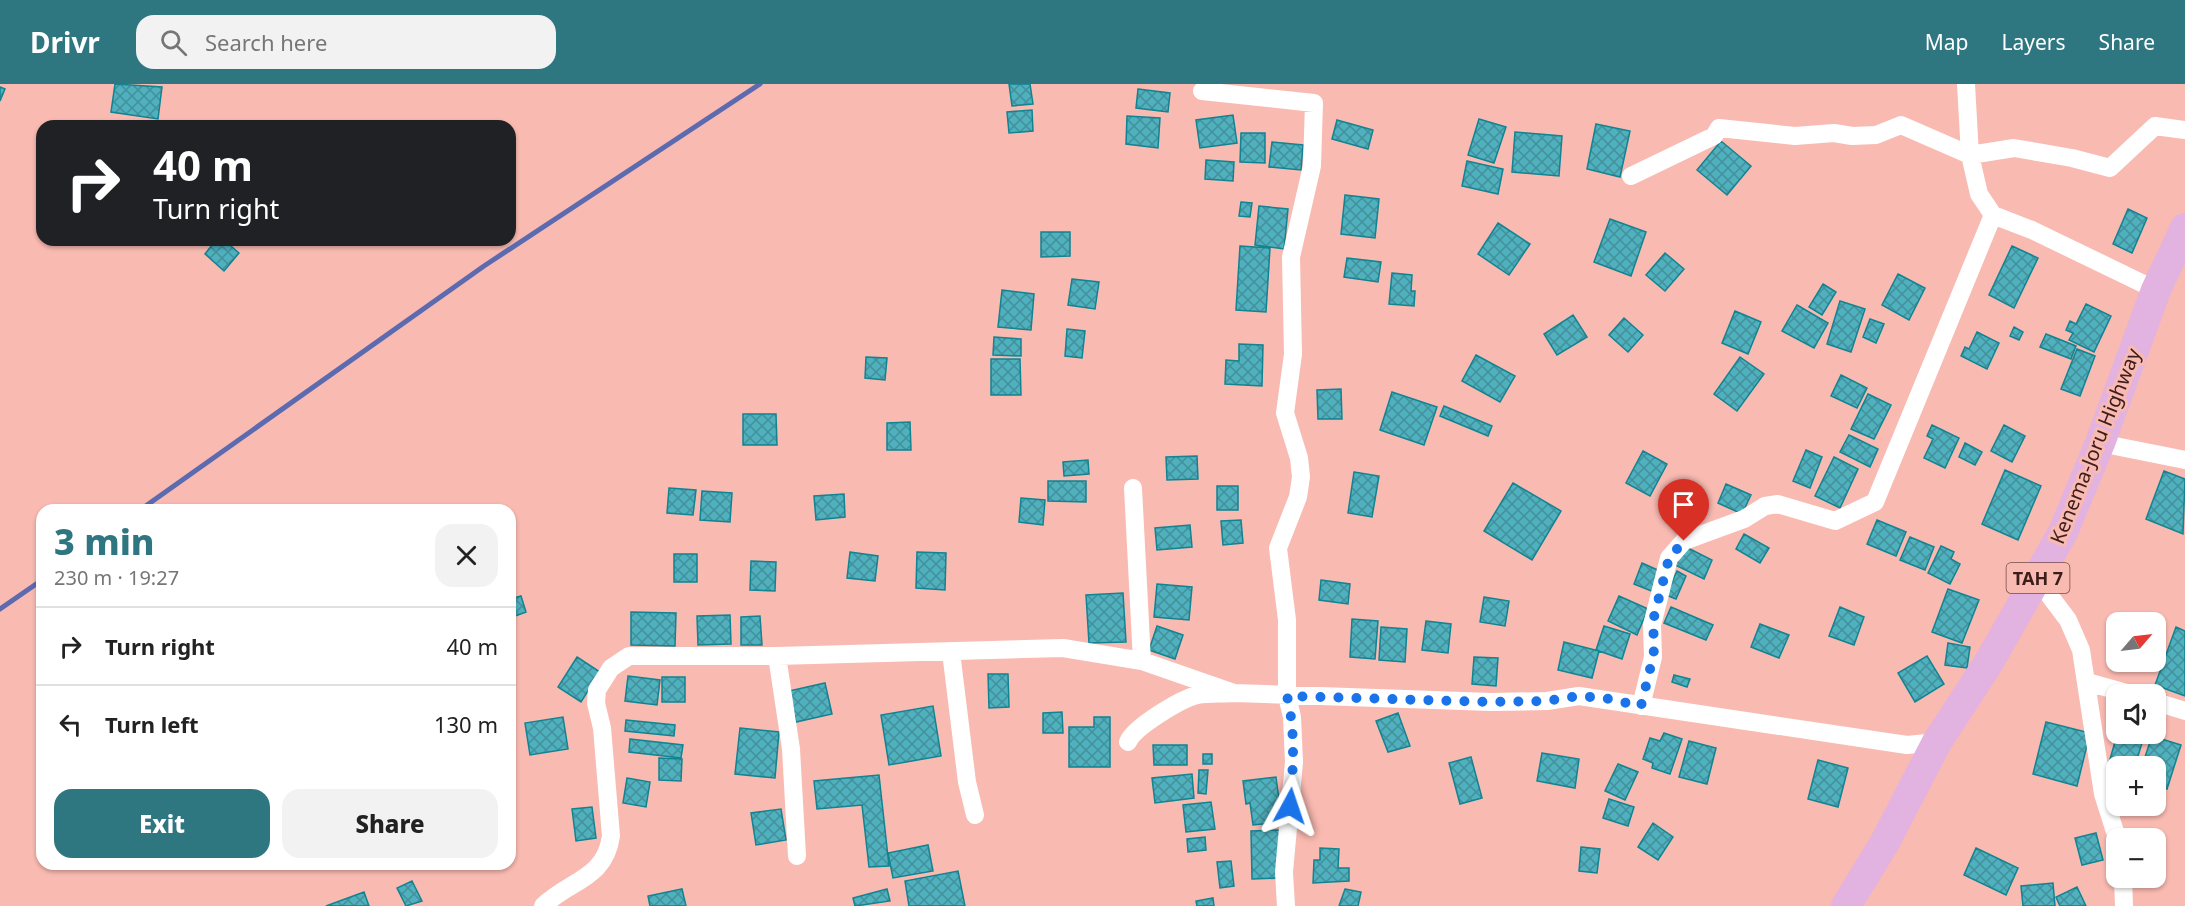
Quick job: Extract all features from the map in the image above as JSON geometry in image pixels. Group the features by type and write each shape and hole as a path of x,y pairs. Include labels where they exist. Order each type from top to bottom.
{"highway":[{"name":"Kenema-Joru Highway","path":"1846,906 1886,842 1937,742 1989,662 2063,532 2100,442 2156,290 2185,228"}],"street":[{"path":"1966,84 1970,155 1979,194 1993,215 2032,230 2156,290"},
{"path":"1202,91 1314,103 1312,166 1294,236 1290,272 1293,354 1284,413 1299,458 1301,477 1298,497 1278,548 1287,620 1287,696 1293,717 1294,762 1284,872 1286,906"},
{"path":"1631,176 1714,136 1719,128 1795,136 1834,133 1852,136 1876,135 1901,125 1970,155 2014,148 2072,158 2110,168 2155,126 2185,130"},
{"path":"1641,706 1653,657 1655,642 1652,625 1669,558 1684,541 1744,519 1766,506 1778,504 1834,521 1875,502 1993,215"},
{"path":"2100,442 2185,460"},
{"path":"1133,488 1142,661"},
{"path":"2037,579 2068,620 2081,650 2088,682 2103,794 2114,828"},
{"path":"543,906 587,877 609,852 611,836 602,728 596,703 597,690 611,668 628,656 640,654 777,656 1063,648 1142,661 1234,693"},
{"path":"951,652 967,782 975,815"},
{"path":"777,656 791,749 797,856"},
{"path":"2088,682 2106,687"},
{"path":"1128,742 1135,730 1195,696 1234,693 1491,702 1546,701 1579,696 1907,745 1937,742"},
{"path":"2166,705 2185,711"},
{"path":"2123,888 2124,906"}],"building":[{"path":"115,84 162,87 158,119 111,112"},
{"path":"1009,84 1030,84 1033,104 1012,106"},
{"path":"0,87 5,89 0,101"},
{"path":"1138,89 1170,93 1168,112 1136,108"},
{"path":"1032,110 1033,131 1009,133 1007,112"},
{"path":"1233,115 1237,143 1200,148 1196,120"},
{"path":"1127,116 1160,118 1158,148 1126,144"},
{"path":"1479,119 1506,127 1494,163 1468,155"},
{"path":"1337,120 1373,130 1368,149 1332,139"},
{"path":"1596,124 1630,131 1620,177 1587,169"},
{"path":"1515,132 1562,136 1559,176 1512,172"},
{"path":"1241,133 1265,133 1265,163 1240,162"},
{"path":"1721,141 1751,166 1727,195 1697,170"},
{"path":"1272,142 1303,145 1301,170 1269,167"},
{"path":"1206,160 1234,162 1233,181 1205,179"},
{"path":"1467,161 1503,169 1498,194 1462,186"},
{"path":"1345,195 1379,199 1375,238 1341,234"},
{"path":"1241,202 1252,203 1250,217 1239,216"},
{"path":"1259,206 1288,209 1284,249 1255,245"},
{"path":"2128,209 2147,218 2132,253 2113,244"},
{"path":"1610,219 1646,232 1631,276 1594,262"},
{"path":"1498,223 1530,244 1509,275 1478,254"},
{"path":"1041,232 1070,232 1070,256 1041,257"},
{"path":"211,246 231,246 239,253 224,271 205,254"},
{"path":"1240,246 1270,248 1266,312 1236,310"},
{"path":"2012,246 2038,258 2014,308 1989,295"},
{"path":"1665,253 1684,269 1665,291 1646,275"},
{"path":"1347,258 1381,262 1378,282 1344,277"},
{"path":"1392,273 1412,275 1411,291 1415,291 1414,306 1389,304"},
{"path":"1898,274 1925,288 1909,320 1882,305"},
{"path":"1072,279 1099,282 1095,309 1068,305"},
{"path":"1823,284 1836,292 1822,315 1809,307"},
{"path":"1002,290 1034,294 1031,330 998,327"},
{"path":"1840,301 1865,309 1851,352 1827,344"},
{"path":"2086,304 2111,316 2094,352 2069,340 2073,333 2066,330 2070,321 2076,324"},
{"path":"1797,305 1828,323 1814,348 1782,331"},
{"path":"1735,311 1761,322 1748,354 1722,343"},
{"path":"1573,315 1587,337 1557,355 1544,334"},
{"path":"1624,318 1643,335 1628,352 1609,335"},
{"path":"1870,319 1884,324 1876,343 1863,337"},
{"path":"2014,327 2023,332 2019,340 2010,336"},
{"path":"1067,329 1085,331 1082,358 1065,356"},
{"path":"1977,332 1999,343 1987,369 1961,356 1965,347 1969,349"},
{"path":"2046,334 2076,346 2071,359 2040,347"},
{"path":"994,337 1021,339 1021,356 993,355"},
{"path":"1239,344 1263,345 1262,386 1225,384 1226,360 1239,361"},
{"path":"2077,349 2095,356 2080,396 2061,389"},
{"path":"1476,355 1515,376 1500,402 1462,381"},
{"path":"866,357 887,358 885,380 865,378"},
{"path":"1740,357 1764,374 1737,411 1714,394"},
{"path":"991,359 1020,359 1021,395 991,395"},
{"path":"1841,375 1867,388 1857,408 1831,396"},
{"path":"1341,389 1342,419 1318,419 1317,390"},
{"path":"1392,392 1437,407 1424,445 1380,430"},
{"path":"1868,394 1891,405 1874,439 1851,429"},
{"path":"1444,406 1492,426 1488,436 1440,416"},
{"path":"743,414 776,414 777,445 743,445"},
{"path":"910,422 911,450 887,450 887,423"},
{"path":"1932,425 1959,438 1945,468 1924,458 1933,439 1927,436"},
{"path":"2004,425 2025,436 2012,462 1991,451"},
{"path":"1849,435 1878,449 1870,467 1840,452"},
{"path":"1965,443 1982,452 1975,465 1959,457"},
{"path":"1806,450 1822,457 1810,488 1793,481"},
{"path":"1643,451 1667,464 1650,496 1626,483"},
{"path":"1197,456 1198,479 1167,480 1166,457"},
{"path":"1834,457 1858,469 1840,508 1815,496"},
{"path":"1088,460 1089,474 1064,476 1063,462"},
{"path":"2005,470 2041,486 2018,540 1982,524"},
{"path":"2164,471 2185,479 2183,534 2146,519"},
{"path":"1354,472 1379,476 1372,517 1348,513"},
{"path":"1048,481 1086,481 1086,502 1048,501"},
{"path":"1513,483 1561,511 1532,560 1484,531"},
{"path":"1726,484 1751,495 1742,514 1718,503"},
{"path":"1217,486 1238,486 1238,510 1217,510"},
{"path":"669,488 696,490 693,515 667,513"},
{"path":"702,491 732,493 730,522 700,520"},
{"path":"844,494 845,517 816,520 814,496"},
{"path":"1021,498 1045,500 1043,525 1019,522"},
{"path":"1241,520 1243,543 1223,545 1221,521"},
{"path":"1877,520 1906,532 1896,556 1867,544"},
{"path":"1190,525 1192,547 1157,550 1155,528"},
{"path":"1744,534 1769,548 1760,563 1736,549"},
{"path":"1910,537 1934,547 1925,570 1900,560"},
{"path":"1684,546 1712,560 1704,579 1675,565"},
{"path":"1941,546 1954,552 1951,559 1960,564 1950,584 1928,573"},
{"path":"850,552 878,556 875,581 847,578"},
{"path":"917,552 946,553 945,590 916,588"},
{"path":"674,554 697,554 697,582 674,582"},
{"path":"751,561 776,562 775,591 750,590"},
{"path":"1642,563 1662,572 1654,592 1634,584"},
{"path":"1677,571 1686,576 1676,599 1666,595"},
{"path":"1321,580 1350,584 1348,604 1319,600"},
{"path":"1157,584 1192,587 1189,620 1154,617"},
{"path":"1948,589 1979,600 1962,643 1932,632"},
{"path":"1123,593 1126,642 1089,643 1086,595"},
{"path":"521,596 526,612 516,616 516,597"},
{"path":"1619,596 1648,609 1637,635 1608,621"},
{"path":"1484,597 1509,601 1505,626 1480,622"},
{"path":"1671,607 1713,625 1706,640 1664,623"},
{"path":"1840,607 1864,617 1854,645 1829,636"},
{"path":"631,612 676,613 675,646 631,645"},
{"path":"730,615 731,644 698,645 697,616"},
{"path":"760,616 762,645 741,645 741,617"},
{"path":"1352,619 1378,621 1375,659 1350,657"},
{"path":"1426,621 1451,624 1448,653 1422,650"},
{"path":"1760,624 1789,635 1779,658 1751,647"},
{"path":"1157,626 1183,635 1175,659 1149,650"},
{"path":"1604,626 1630,634 1622,659 1596,650"},
{"path":"1381,627 1407,629 1405,662 1379,660"},
{"path":"2176,627 2185,631 2185,696 2166,689 2166,684 2155,684 2160,672 2166,672 2166,655"},
{"path":"1564,642 1599,651 1592,678 1558,670"},
{"path":"1948,643 1970,647 1967,668 1945,665"},
{"path":"1927,656 1944,684 1915,702 1898,673"},
{"path":"577,657 600,672 581,702 558,687"},
{"path":"1474,657 1498,658 1496,686 1472,684"},
{"path":"988,674 1008,674 1009,707 989,708"},
{"path":"1674,675 1690,679 1687,687 1672,682"},
{"path":"628,676 660,680 657,705 625,701"},
{"path":"662,677 685,677 685,702 662,702"},
{"path":"825,683 832,714 796,722 789,691"},
{"path":"933,706 941,756 889,765 881,715"},
{"path":"1062,712 1063,733 1043,733 1043,713"},
{"path":"1398,713 1410,746 1388,752 1376,721"},
{"path":"563,717 568,749 530,755 525,723"},
{"path":"1094,717 1110,717 1110,767 1069,767 1069,727 1094,727"},
{"path":"626,720 675,725 674,736 625,731"},
{"path":"2046,722 2090,733 2077,786 2033,774"},
{"path":"740,728 779,732 775,778 735,774"},
{"path":"1664,733 1682,739 1670,774 1652,768 1653,763 1643,759 1650,738 1660,741"},
{"path":"630,739 683,745 681,758 629,752"},
{"path":"2166,740 2181,745 2167,789 2166,756 2145,756 2149,744 2166,744"},
{"path":"1689,741 1716,748 1707,784 1679,777"},
{"path":"2114,744 2142,744 2138,756 2111,756"},
{"path":"1153,745 1187,745 1187,765 1154,765"},
{"path":"1542,753 1579,759 1575,788 1537,781"},
{"path":"1203,754 1212,754 1212,764 1203,764"},
{"path":"1471,757 1482,798 1460,804 1449,763"},
{"path":"659,758 682,759 681,781 659,780"},
{"path":"1818,760 1848,768 1838,807 1808,799"},
{"path":"1618,764 1638,772 1625,800 1605,791"},
{"path":"1199,770 1208,770 1206,794 1198,793"},
{"path":"1192,774 1194,798 1155,803 1152,778"},
{"path":"879,775 889,866 869,867 862,805 817,809 814,781"},
{"path":"1276,777 1282,822 1253,825 1250,803 1246,804 1243,781"},
{"path":"627,778 650,782 646,807 623,803"},
{"path":"1609,799 1634,807 1628,826 1603,818"},
{"path":"1211,802 1215,829 1186,832 1183,805"},
{"path":"592,807 596,838 576,841 572,809"},
{"path":"781,809 786,840 756,845 751,813"},
{"path":"1653,823 1673,837 1658,860 1638,847"},
{"path":"1280,830 1281,878 1252,879 1251,831"},
{"path":"2096,833 2103,860 2082,865 2075,838"},
{"path":"1205,837 1206,850 1188,852 1187,839"},
{"path":"928,845 933,871 893,878 888,853"},
{"path":"1581,847 1600,849 1597,873 1579,871"},
{"path":"1320,848 1339,849 1338,868 1349,868 1349,881 1313,883 1314,860 1320,860"},
{"path":"1976,848 2018,868 2006,895 1964,875"},
{"path":"1231,861 1234,886 1220,888 1217,862"},
{"path":"958,871 965,906 909,906 905,881"},
{"path":"412,881 422,901 406,906 397,888"},
{"path":"2053,883 2055,906 2023,906 2021,886"},
{"path":"2077,887 2086,906 2060,906 2056,897"},
{"path":"682,889 686,906 650,906 648,896"},
{"path":"887,889 890,901 855,906 853,898"},
{"path":"1345,889 1361,892 1358,906 1339,906"},
{"path":"364,892 369,906 326,906"},
{"path":"1213,898 1214,906 1197,906 1196,901"}],"waterway":[{"path":"516,245 760,84"},
{"path":"148,504 514,246"},
{"path":"0,609 36,584"}],"route":[{"path":"1290,806 1294,762 1293,717 1287,696 1491,702 1546,701 1579,696 1604,698 1641,706 1653,657 1655,642 1652,625 1661,597 1669,558 1684,541"}]}
